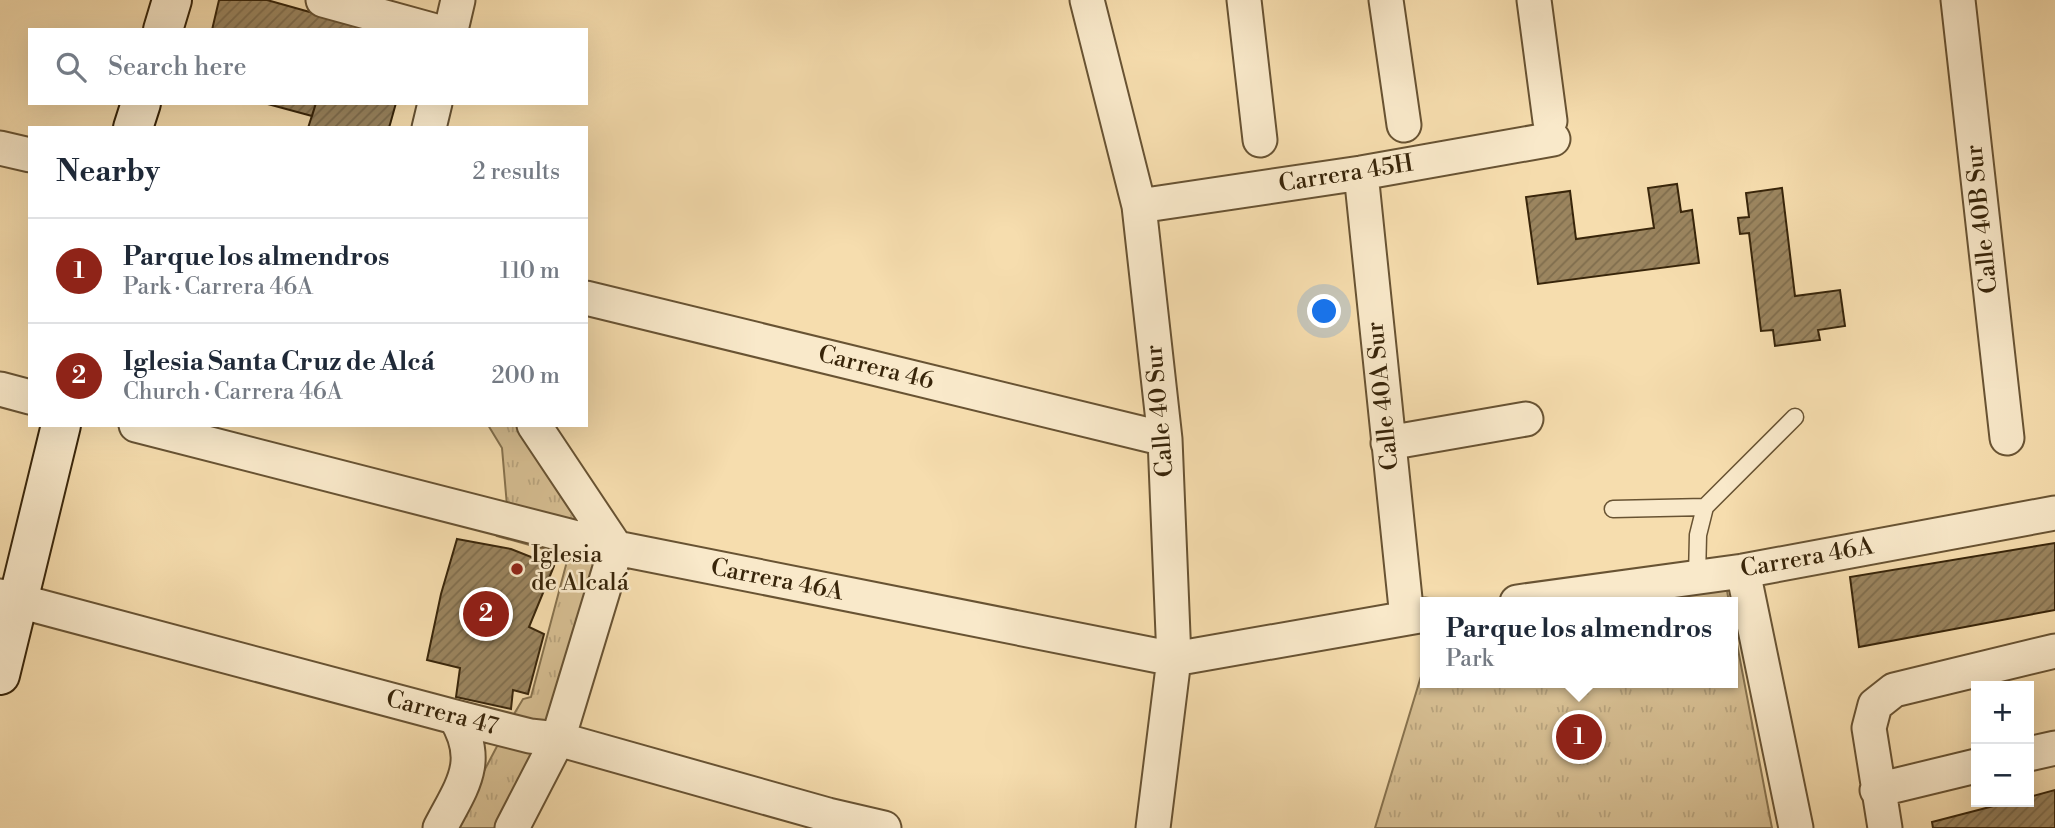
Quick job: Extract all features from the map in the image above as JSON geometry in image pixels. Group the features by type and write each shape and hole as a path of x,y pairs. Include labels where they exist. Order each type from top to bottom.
{"street":[{"path":"164,28 172,0"},
{"path":"323,0 425,28"},
{"path":"451,28 458,0"},
{"name":"Calle 40 Sur","path":"1087,0 1139,206 1166,439 1174,659 1153,828"},
{"path":"1244,0 1260,140"},
{"path":"1386,0 1404,125"},
{"name":"Carrera 45H","path":"1139,206 1361,173 1552,130 1534,0"},
{"name":"Calle 40B Sur","path":"1958,0 2007,438"},
{"path":"134,126 140,105"},
{"path":"429,126 435,105"},
{"path":"0,148 28,155"},
{"name":"Calle 40A Sur","path":"1361,173 1388,443 1416,616"},
{"name":"Carrera 46","path":"588,298 1166,439"},
{"path":"0,389 28,396"},
{"path":"1388,443 1526,419"},
{"path":"0,675 9,598 60,427"},
{"name":"Carrera 46A","path":"144,427 616,548 1174,659 1416,616"},
{"path":"512,828 558,739 616,548 535,427"},
{"name":"Carrera 46A","path":"1553,597 1743,570 2055,513"},
{"path":"1743,570 1796,828"},
{"name":"Carrera 47","path":"9,598 455,717 530,736 558,739 826,822 884,828"},
{"path":"1885,828 1869,728 1875,705 1894,690 2055,652"},
{"path":"440,828 468,772 469,751 463,730 455,717"},
{"path":"2034,753 2055,748"},
{"path":"1877,790 1971,767"}],"lane":[{"path":"1697,577 1698,535 1705,507 1795,418"},
{"path":"1613,509 1705,507"}],"green space":[{"path":"489,427 532,427 612,548 512,828 454,828 514,714 523,699 531,697 566,565 565,555 497,536 507,506 502,448"},
{"path":"1726,585 1728,597 1667,597"},
{"path":"1738,649 1772,828 1375,828 1420,680 1420,688 1738,688"}],"building":[{"path":"219,0 267,0 367,28 212,28"},
{"path":"271,105 315,105 312,116"},
{"path":"315,105 395,105 390,126 309,126"},
{"path":"1677,184 1681,212 1692,210 1699,263 1538,284 1526,197 1570,191 1576,239 1654,228 1648,188"},
{"path":"1782,188 1795,296 1840,290 1845,326 1818,330 1820,340 1775,346 1773,330 1761,331 1749,233 1740,234 1738,218 1749,217 1746,193"},
{"path":"457,539 511,549 554,566 529,627 544,634 528,694 513,690 511,709 456,697 460,668 427,660 441,594"},
{"path":"2055,543 2055,610 1859,647 1850,577"},
{"path":"2055,790 2055,828 1933,828 1932,822 1990,807 2034,807 2034,796"}],"place":[{"name":"Iglesia de Alcalá","path":"517,569"},
{"name":"Iglesia Santa Cruz de Alcá","path":"486,614"},
{"name":"Parque los almendros","path":"1579,737"}]}
